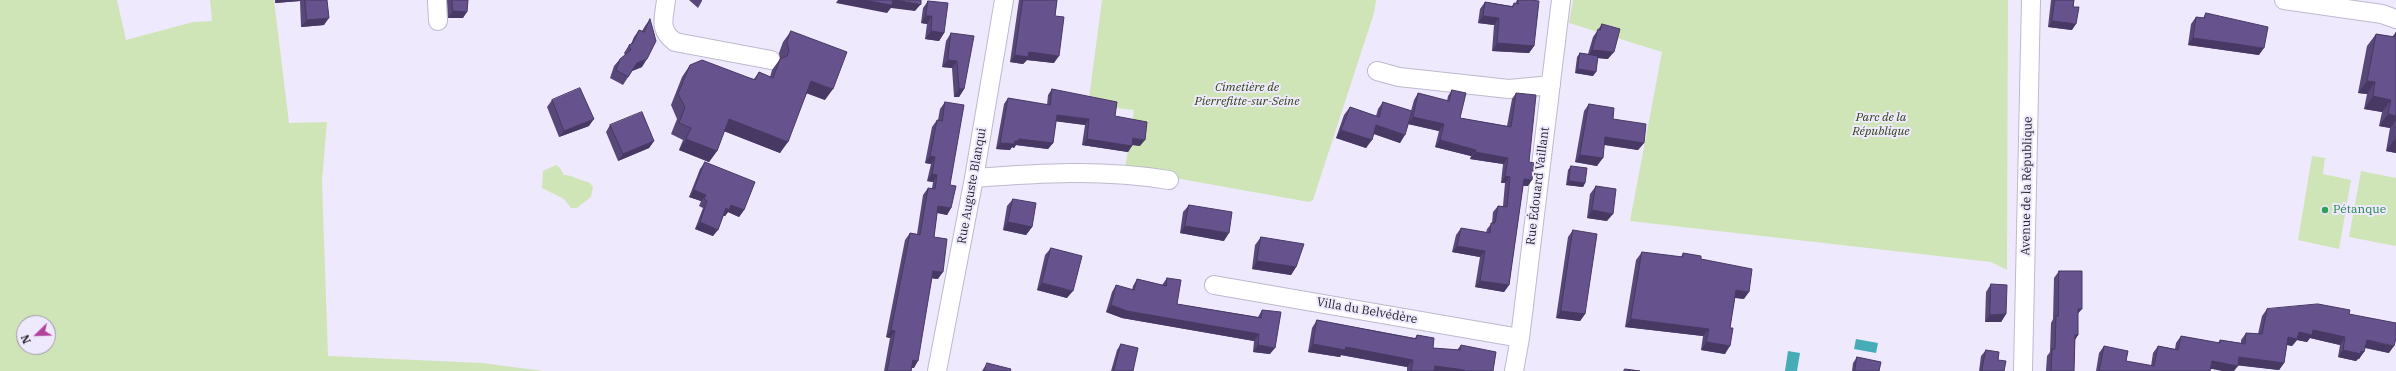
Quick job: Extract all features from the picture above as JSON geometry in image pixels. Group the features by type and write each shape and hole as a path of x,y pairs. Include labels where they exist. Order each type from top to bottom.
{"street":[{"path":"437,0 438,21"},
{"path":"666,0 663,27 665,34 675,42 771,60"},
{"name":"Rue Auguste Blanqui","path":"937,371 974,178 1004,0"},
{"name":"Rue Édouard Vaillant","path":"1514,371 1520,338 1561,0"},
{"name":"Avenue de la République","path":"2024,371 2031,0"},
{"path":"2284,0 2388,11"},
{"path":"1377,71 1399,77 1509,89 1551,85"},
{"path":"974,178 1060,171 1135,174 1169,180"},
{"name":"Villa du Belvédère","path":"1214,285 1520,338"}],"green space":[{"path":"0,0 117,0 126,40 193,22 212,21 210,0 274,0 289,123 327,122 322,181 328,356 482,363 544,371 0,371"},
{"name":"Cimetière de Pierrefitte-sur-Seine","path":"1102,0 1376,0 1374,13 1313,200 1309,202 1125,169 1134,110 1088,105"},
{"name":"Parc de la République","path":"1573,0 2008,0 2007,270 1991,262 1630,221 1662,52 1569,23"},
{"name":"Pétanque","path":"2312,156 2325,158 2323,174 2351,180 2339,249 2298,240"},
{"path":"556,165 560,168 564,175 589,182 593,187 591,197 577,208 571,208 564,199 542,188 543,171"},
{"path":"2361,171 2396,178 2396,246 2349,237"}],"water":[{"path":"1856,339 1878,343 1876,353 1854,349"},
{"path":"1788,351 1800,353 1797,371 1785,371"}],"building":[{"path":"305,0 327,0 329,18 307,20"},
{"path":"452,0 468,0 467,12 453,11"},
{"path":"864,0 893,0 892,5"},
{"path":"896,0 921,0 921,4"},
{"path":"1023,0 1057,0 1055,16 1064,17 1059,56 1029,52 1028,57 1015,55"},
{"path":"1518,0 1539,1 1534,46 1497,43 1499,18 1483,16 1485,2 1513,7 1514,3 1518,4"},
{"path":"2055,0 2074,0 2073,7 2079,7 2076,24 2052,21"},
{"path":"928,1 948,3 944,33 931,31 932,16 926,16"},
{"path":"2206,13 2268,27 2264,48 2193,38 2196,17 2204,18"},
{"path":"650,19 656,41 647,59 637,63 628,77 616,70 620,59 631,50 629,45 633,43 639,30 644,32"},
{"path":"1602,24 1620,29 1614,52 1592,50 1598,29 1600,30"},
{"path":"791,31 847,52 833,89 811,81 788,142 729,119 717,151 686,139 691,128 679,123 685,107 678,94 690,65 702,60 755,80 759,72 773,78 780,59 787,56 789,51 787,42"},
{"path":"951,33 974,36 964,89 959,89 957,61 948,60"},
{"path":"2396,33 2396,116 2388,114 2391,100 2373,96 2375,82 2367,81 2376,34 2395,37"},
{"path":"1580,53 1598,56 1596,72 1578,69"},
{"path":"580,88 594,119 564,131 552,100"},
{"path":"1052,89 1117,102 1115,116 1147,122 1145,140 1133,138 1132,146 1087,139 1089,119 1057,115 1053,143 1019,139 1018,141 1015,141 1014,144 1000,143 1008,98 1050,105"},
{"path":"1452,90 1466,93 1460,118 1511,127 1516,93 1536,95 1529,162 1534,163 1532,180 1524,179 1509,285 1480,281 1485,251 1457,246 1461,228 1490,233 1491,223 1495,223 1498,206 1507,207 1510,177 1505,176 1508,158 1475,152 1476,150 1440,140 1444,124 1413,117 1418,93 1449,101"},
{"path":"945,102 964,105 950,185 956,186 951,208 938,206 934,237 947,239 943,272 933,271 918,361 913,360 911,371 887,371 895,331 891,330 910,233 920,235 928,188 935,189 937,175 932,174 935,157 930,156 937,120 942,121"},
{"path":"1383,102 1412,111 1405,135 1376,125 1372,140 1341,130 1350,107 1379,117"},
{"path":"1589,104 1614,108 1613,119 1646,124 1644,143 1605,137 1603,158 1580,155"},
{"path":"642,112 654,141 623,154 610,125"},
{"path":"705,162 755,182 744,210 731,205 729,210 726,208 718,230 700,222 707,201 704,199 706,195 694,190"},
{"path":"1571,166 1587,168 1585,183 1569,181"},
{"path":"1596,186 1616,189 1613,214 1592,210"},
{"path":"1013,199 1036,203 1032,227 1008,222"},
{"path":"1189,205 1232,212 1229,233 1185,226"},
{"path":"1573,230 1597,234 1585,314 1561,311"},
{"path":"1261,237 1304,244 1296,267 1257,261"},
{"path":"1051,248 1082,256 1073,291 1042,283"},
{"path":"1642,252 1683,257 1683,253 1701,256 1701,259 1752,269 1749,292 1736,290 1730,328 1733,328 1730,346 1706,342 1709,329 1631,319"},
{"path":"2059,271 2082,271 2082,309 2078,309 2078,335 2075,335 2074,371 2051,371 2052,349 2055,349 2056,316 2058,316"},
{"path":"1167,278 1181,280 1177,304 1261,318 1262,310 1281,312 1275,348 1258,345 1259,334 1127,311 1111,305 1116,285 1134,290 1137,279 1166,286"},
{"path":"1991,284 2007,285 2006,314 1990,315"},
{"path":"2318,304 2350,310 2349,314 2396,323 2396,338 2394,346 2367,340 2364,352 2361,351 2361,354 2343,350 2345,337 2313,330 2312,335 2299,332 2297,339 2288,337 2284,363 2239,357 2238,366 2212,361 2210,371 2099,371 2104,346 2128,351 2126,361 2154,366 2158,346 2178,350 2181,336 2220,343 2220,340 2245,344 2246,333 2262,334 2267,309"},
{"path":"1317,320 1416,339 1417,335 1434,338 1433,348 1460,350 1461,345 1496,352 1493,371 1464,371 1435,366 1434,371 1411,371 1413,360 1346,347 1345,350 1313,344"},
{"path":"1121,344 1138,348 1133,371 1114,371"},
{"path":"1986,350 1999,352 1998,360 2006,361 2004,371 1982,371"},
{"path":"1857,357 1881,362 1879,371 1855,371"},
{"path":"987,363 1011,369 1010,371 985,371"},
{"path":"1625,369 1640,371 1624,371"}],"place":[{"name":"Pétanque","path":"2325,210"}]}
